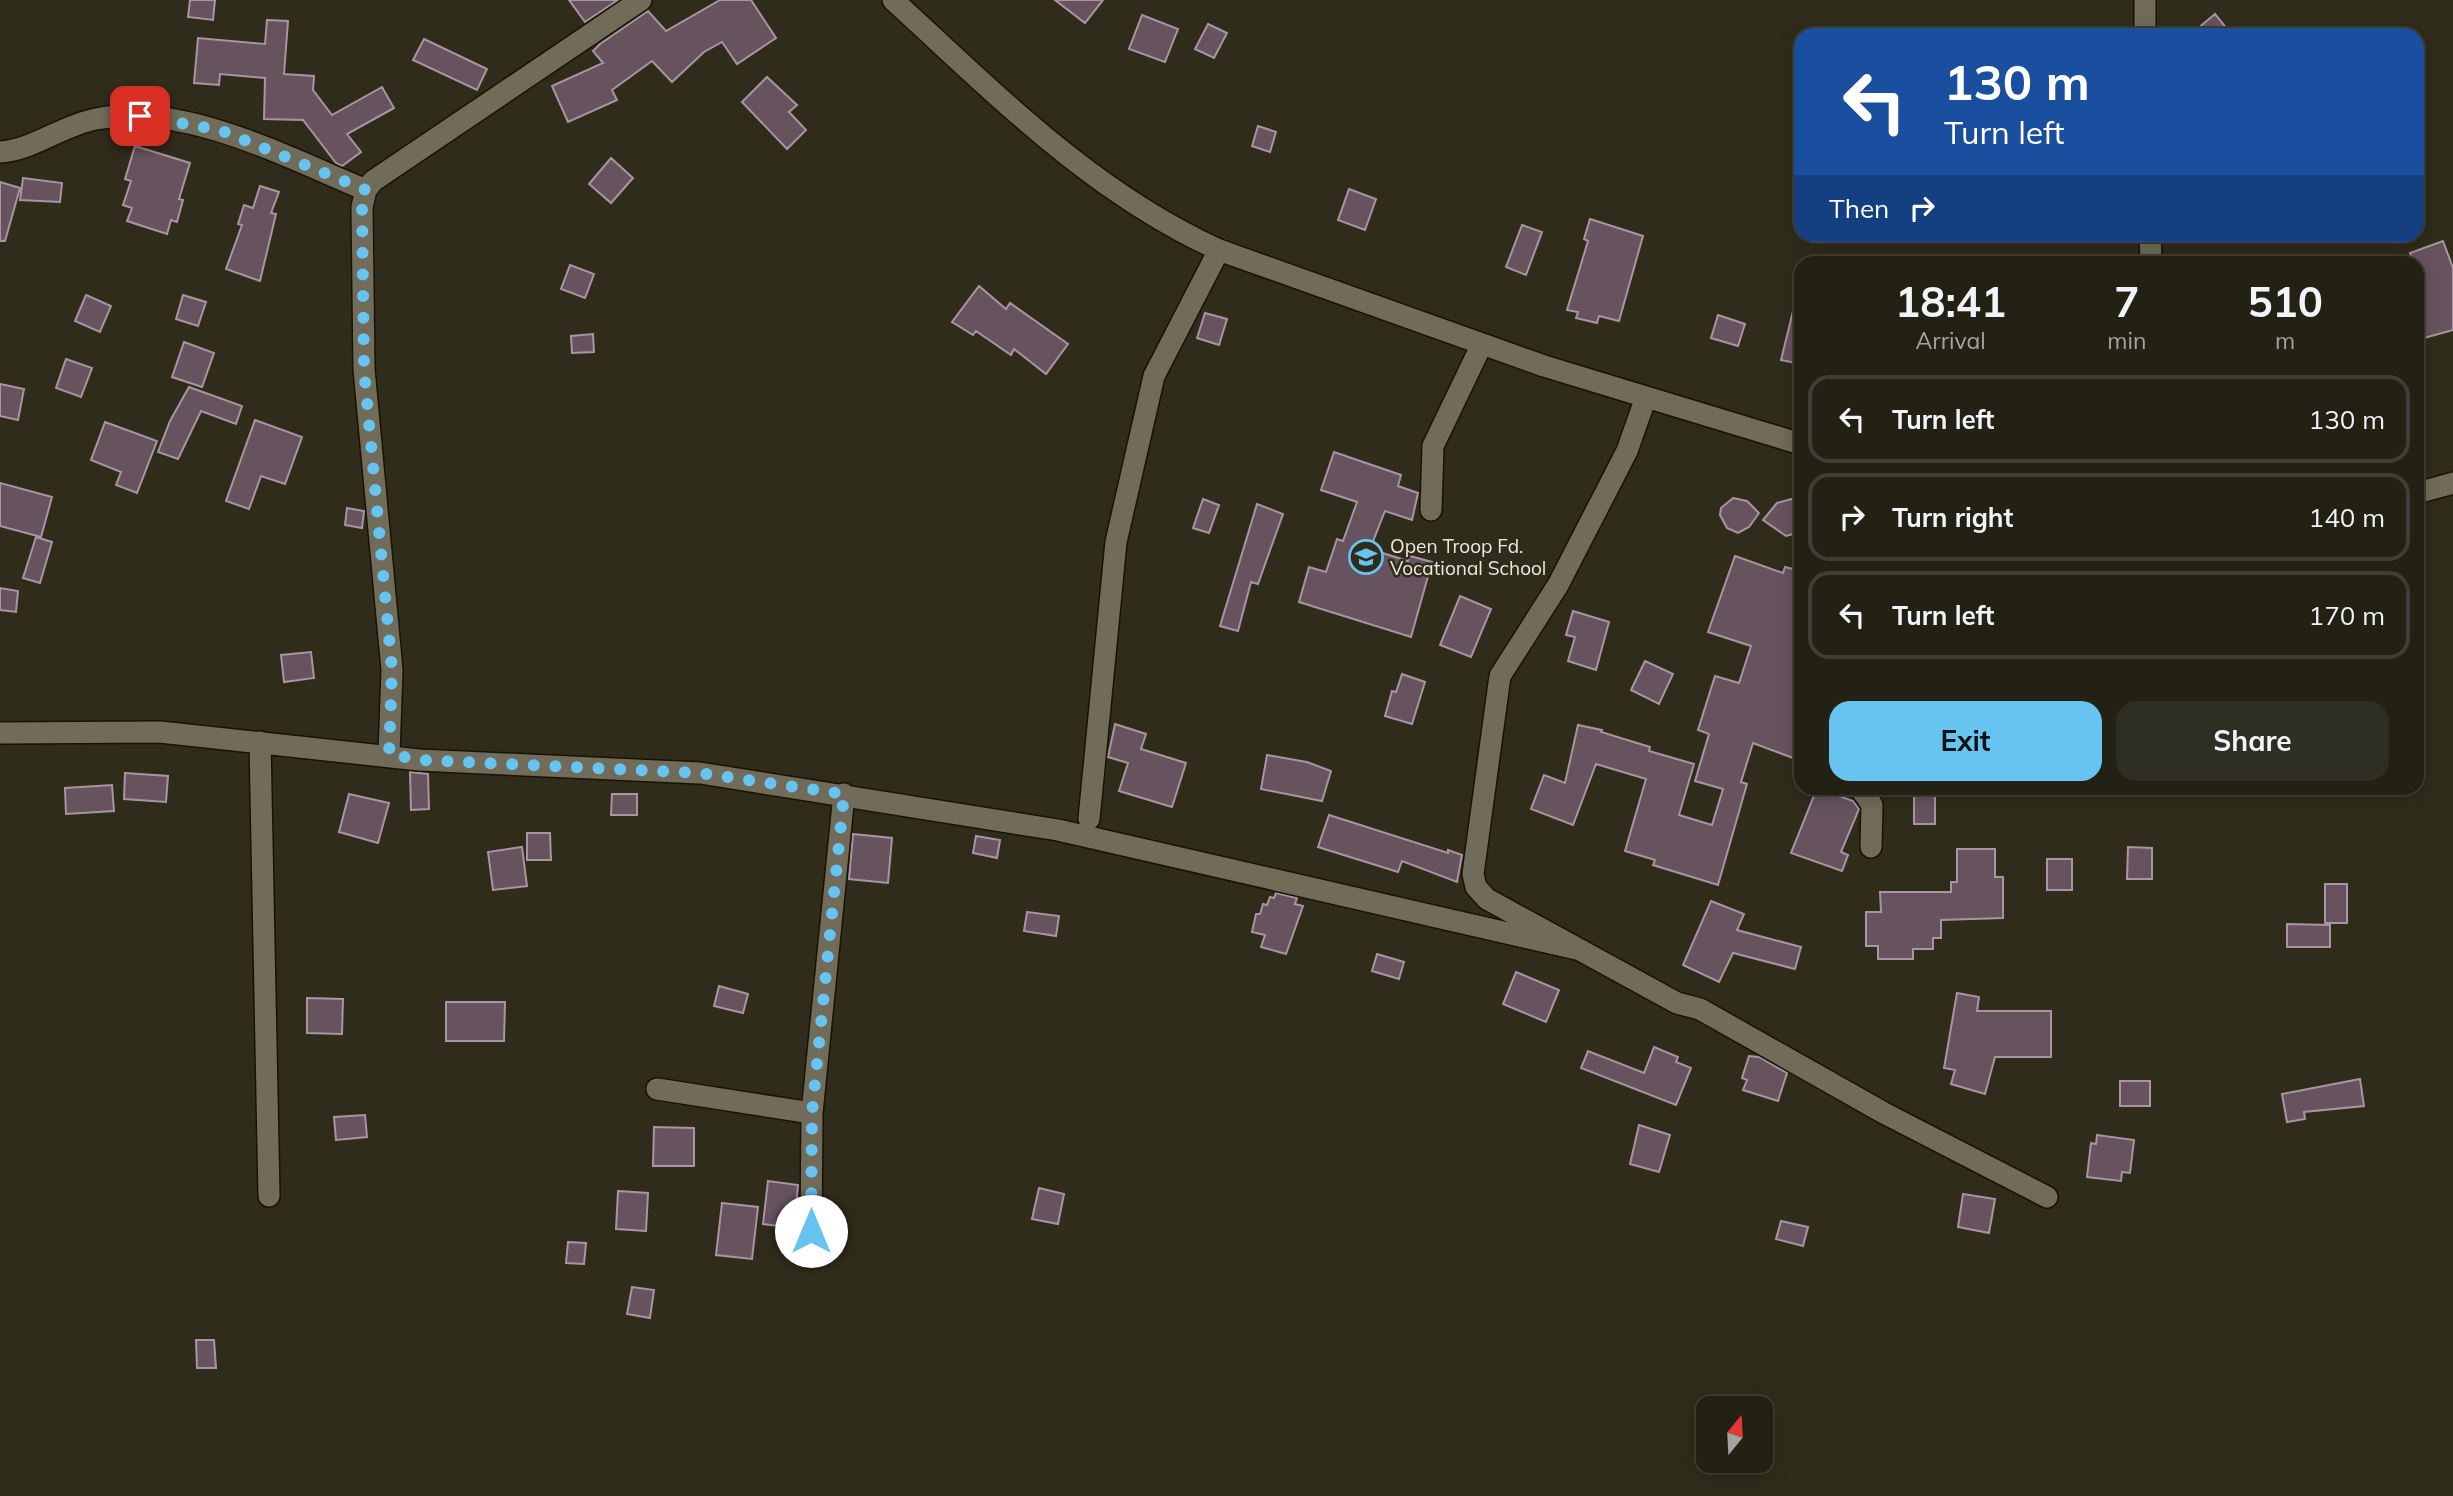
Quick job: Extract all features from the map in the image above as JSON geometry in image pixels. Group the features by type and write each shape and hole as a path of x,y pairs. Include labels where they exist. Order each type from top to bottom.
{"street":[{"path":"389,754 392,670 364,369 362,207 366,190 373,181 642,0"},
{"path":"893,0 1062,154 1126,201 1176,231 1219,250 1482,344 1794,442"},
{"path":"2145,28 2146,0"},
{"path":"0,152 95,119 140,116 220,130 366,190"},
{"path":"1089,820 1116,542 1154,376 1219,250"},
{"path":"1431,510 1433,446 1482,344"},
{"path":"1646,397 1627,451 1558,585 1500,676 1473,874 1476,887 1487,898 1676,1003 1700,1009 1884,1113 2047,1197"},
{"path":"2424,491 2453,483"},
{"path":"0,733 160,732 389,754 419,760 700,773 1058,830 1581,950"},
{"path":"260,742 270,1196"},
{"path":"811,1231 812,1113 844,794"},
{"path":"1865,795 1872,804 1871,847"},
{"path":"657,1089 812,1113"}],"building":[{"path":"190,0 215,0 213,20 188,17"},
{"path":"569,0 618,0 585,22"},
{"path":"720,0 751,0 776,38 737,64 722,42 704,52 672,82 652,61 612,90 617,100 568,122 552,86 603,63 593,51 600,44 648,11 666,31"},
{"path":"1055,0 1103,0 1085,23"},
{"path":"2215,14 2226,28 2198,28"},
{"path":"1142,15 1178,29 1165,62 1129,49"},
{"path":"267,20 288,21 284,74 314,76 313,90 332,115 382,87 394,108 347,134 361,152 342,166 336,163 303,120 264,119 265,78 220,74 219,85 194,83 198,38 265,44"},
{"path":"1208,24 1227,33 1214,58 1195,49"},
{"path":"424,39 487,69 477,90 413,60"},
{"path":"767,77 797,105 789,112 806,130 787,149 742,102"},
{"path":"1258,126 1276,132 1270,152 1252,146"},
{"path":"135,146 190,163 179,199 183,200 177,222 171,220 167,234 127,221 132,208 123,205 131,181 125,179"},
{"path":"611,158 633,178 611,203 589,184"},
{"path":"23,178 62,183 60,202 20,200"},
{"path":"0,182 20,188 5,241 0,241"},
{"path":"260,186 279,192 271,213 276,214 260,281 226,269 242,225 238,224 244,205 253,208"},
{"path":"1349,189 1376,199 1365,230 1338,220"},
{"path":"1590,219 1643,236 1619,321 1599,316 1597,323 1576,318 1578,312 1567,310 1588,241 1584,239"},
{"path":"1522,225 1542,232 1526,275 1506,267"},
{"path":"2443,241 2453,268 2453,330 2424,338 2424,256 2411,256 2410,253"},
{"path":"570,265 594,274 585,298 561,289"},
{"path":"979,286 1006,309 1010,303 1068,344 1046,374 1014,349 1011,355 976,331 973,335 952,322"},
{"path":"86,295 111,306 100,332 75,321"},
{"path":"183,295 206,302 198,326 176,319"},
{"path":"1794,307 1794,363 1781,360"},
{"path":"1205,313 1227,319 1219,345 1197,338"},
{"path":"1718,315 1745,324 1738,346 1711,338"},
{"path":"593,334 594,352 572,353 571,336"},
{"path":"184,342 214,353 202,387 172,377"},
{"path":"66,359 92,368 81,397 56,388"},
{"path":"0,384 24,389 18,420 0,416"},
{"path":"189,387 242,406 236,424 201,411 178,459 158,452 170,421"},
{"path":"255,420 302,437 285,484 261,476 249,509 226,501"},
{"path":"105,422 157,441 137,493 116,485 121,472 91,460"},
{"path":"1334,452 1401,475 1398,486 1418,493 1412,520 1385,511 1370,549 1408,561 1410,556 1432,562 1411,637 1299,602 1309,567 1326,572 1337,539 1343,541 1357,502 1321,490"},
{"path":"0,483 52,497 41,537 0,526"},
{"path":"1733,498 1747,501 1759,513 1749,527 1738,533 1727,528 1720,515 1721,508"},
{"path":"1203,499 1219,505 1209,533 1193,528"},
{"path":"1794,500 1794,534 1786,536 1763,520 1777,503"},
{"path":"1257,504 1283,514 1258,584 1251,582 1238,631 1220,626"},
{"path":"347,508 364,511 362,528 345,525"},
{"path":"36,537 52,542 40,583 23,578"},
{"path":"1735,556 1783,573 1785,567 1794,569 1794,758 1753,743 1741,782 1747,784 1718,885 1653,865 1655,860 1625,851 1646,779 1596,764 1573,825 1531,809 1544,775 1565,783 1578,725 1602,730 1601,732 1650,747 1649,751 1694,764 1679,815 1712,825 1723,789 1695,781 1709,734 1698,730 1715,676 1739,683 1751,646 1708,632"},
{"path":"0,588 18,591 16,612 0,610"},
{"path":"1460,596 1491,609 1471,657 1440,645"},
{"path":"1573,611 1609,622 1596,670 1568,661 1575,637 1566,635"},
{"path":"311,652 314,678 284,682 281,655"},
{"path":"1645,661 1673,674 1659,704 1631,690"},
{"path":"1402,674 1425,682 1412,724 1385,716 1392,691 1396,692"},
{"path":"1115,724 1146,734 1141,749 1186,763 1172,807 1119,791 1128,763 1108,757"},
{"path":"1267,755 1307,762 1331,771 1322,801 1261,789"},
{"path":"410,772 428,774 429,809 411,810"},
{"path":"125,773 168,776 166,802 124,799"},
{"path":"112,785 114,811 66,814 65,788"},
{"path":"349,794 389,803 378,843 339,832"},
{"path":"612,794 637,794 637,815 611,815"},
{"path":"1814,795 1836,795 1853,801 1859,809 1841,852 1848,855 1842,871 1791,853"},
{"path":"1914,795 1935,795 1935,824 1914,824"},
{"path":"1329,815 1448,853 1448,850 1462,855 1457,882 1402,861 1398,872 1318,847"},
{"path":"527,833 550,833 551,860 527,860"},
{"path":"853,834 892,838 888,883 849,879"},
{"path":"976,836 1000,840 997,858 973,853"},
{"path":"522,847 527,886 493,890 488,852"},
{"path":"2128,847 2152,848 2152,879 2127,879"},
{"path":"1957,849 1995,849 1995,877 2003,877 2003,918 1941,920 1941,938 1933,938 1933,949 1913,949 1913,959 1878,959 1878,946 1866,946 1866,912 1881,912 1880,892 1951,892 1951,882 1957,882"},
{"path":"2047,859 2072,859 2072,890 2047,890"},
{"path":"2325,884 2347,884 2347,923 2325,923"},
{"path":"1276,893 1297,898 1295,904 1303,906 1286,954 1261,947 1265,935 1252,932 1256,914 1260,914 1263,904 1267,905 1270,897 1274,898"},
{"path":"1711,901 1744,914 1737,930 1801,947 1795,969 1733,953 1719,982 1683,965"},
{"path":"1027,912 1059,916 1056,936 1024,931"},
{"path":"2287,924 2330,925 2330,947 2287,947"},
{"path":"1377,954 1404,962 1399,979 1372,971"},
{"path":"1516,972 1559,990 1546,1022 1503,1004"},
{"path":"719,986 748,994 743,1013 714,1006"},
{"path":"1957,993 1979,997 1977,1011 2051,1011 2051,1057 1995,1057 1985,1094 1951,1084 1955,1070 1944,1068"},
{"path":"307,998 343,999 342,1034 307,1033"},
{"path":"446,1002 505,1002 504,1041 446,1041"},
{"path":"1654,1047 1678,1057 1676,1062 1691,1068 1676,1105 1581,1068 1588,1051 1644,1073"},
{"path":"1749,1056 1759,1057 1787,1073 1778,1101 1743,1090 1747,1080 1742,1078"},
{"path":"2360,1079 2364,1106 2304,1112 2305,1119 2287,1122 2282,1094"},
{"path":"2120,1081 2150,1081 2150,1106 2120,1106"},
{"path":"365,1115 367,1137 336,1140 334,1117"},
{"path":"1639,1125 1670,1135 1659,1172 1630,1164"},
{"path":"654,1127 694,1128 694,1166 653,1166"},
{"path":"2097,1135 2134,1140 2130,1173 2122,1172 2121,1181 2087,1177 2091,1143 2096,1144"},
{"path":"768,1181 798,1185 794,1228 763,1224"},
{"path":"1039,1188 1064,1194 1058,1224 1032,1219"},
{"path":"618,1191 648,1193 646,1231 616,1229"},
{"path":"1963,1194 1995,1199 1989,1233 1958,1227"},
{"path":"722,1203 758,1207 752,1259 716,1255"},
{"path":"1781,1221 1808,1227 1803,1246 1776,1239"},
{"path":"568,1242 586,1243 584,1264 566,1263"},
{"path":"632,1287 654,1290 650,1318 627,1314"},
{"path":"196,1340 214,1340 216,1368 197,1368"}],"place":[{"name":"Open Troop Fd. Vocational School","path":"1366,557"}],"route":[{"path":"140,116 220,130 366,190 362,207 364,369 379,504 392,670 389,754 419,760 551,764 700,773 844,794 812,1113 811,1231"}]}
